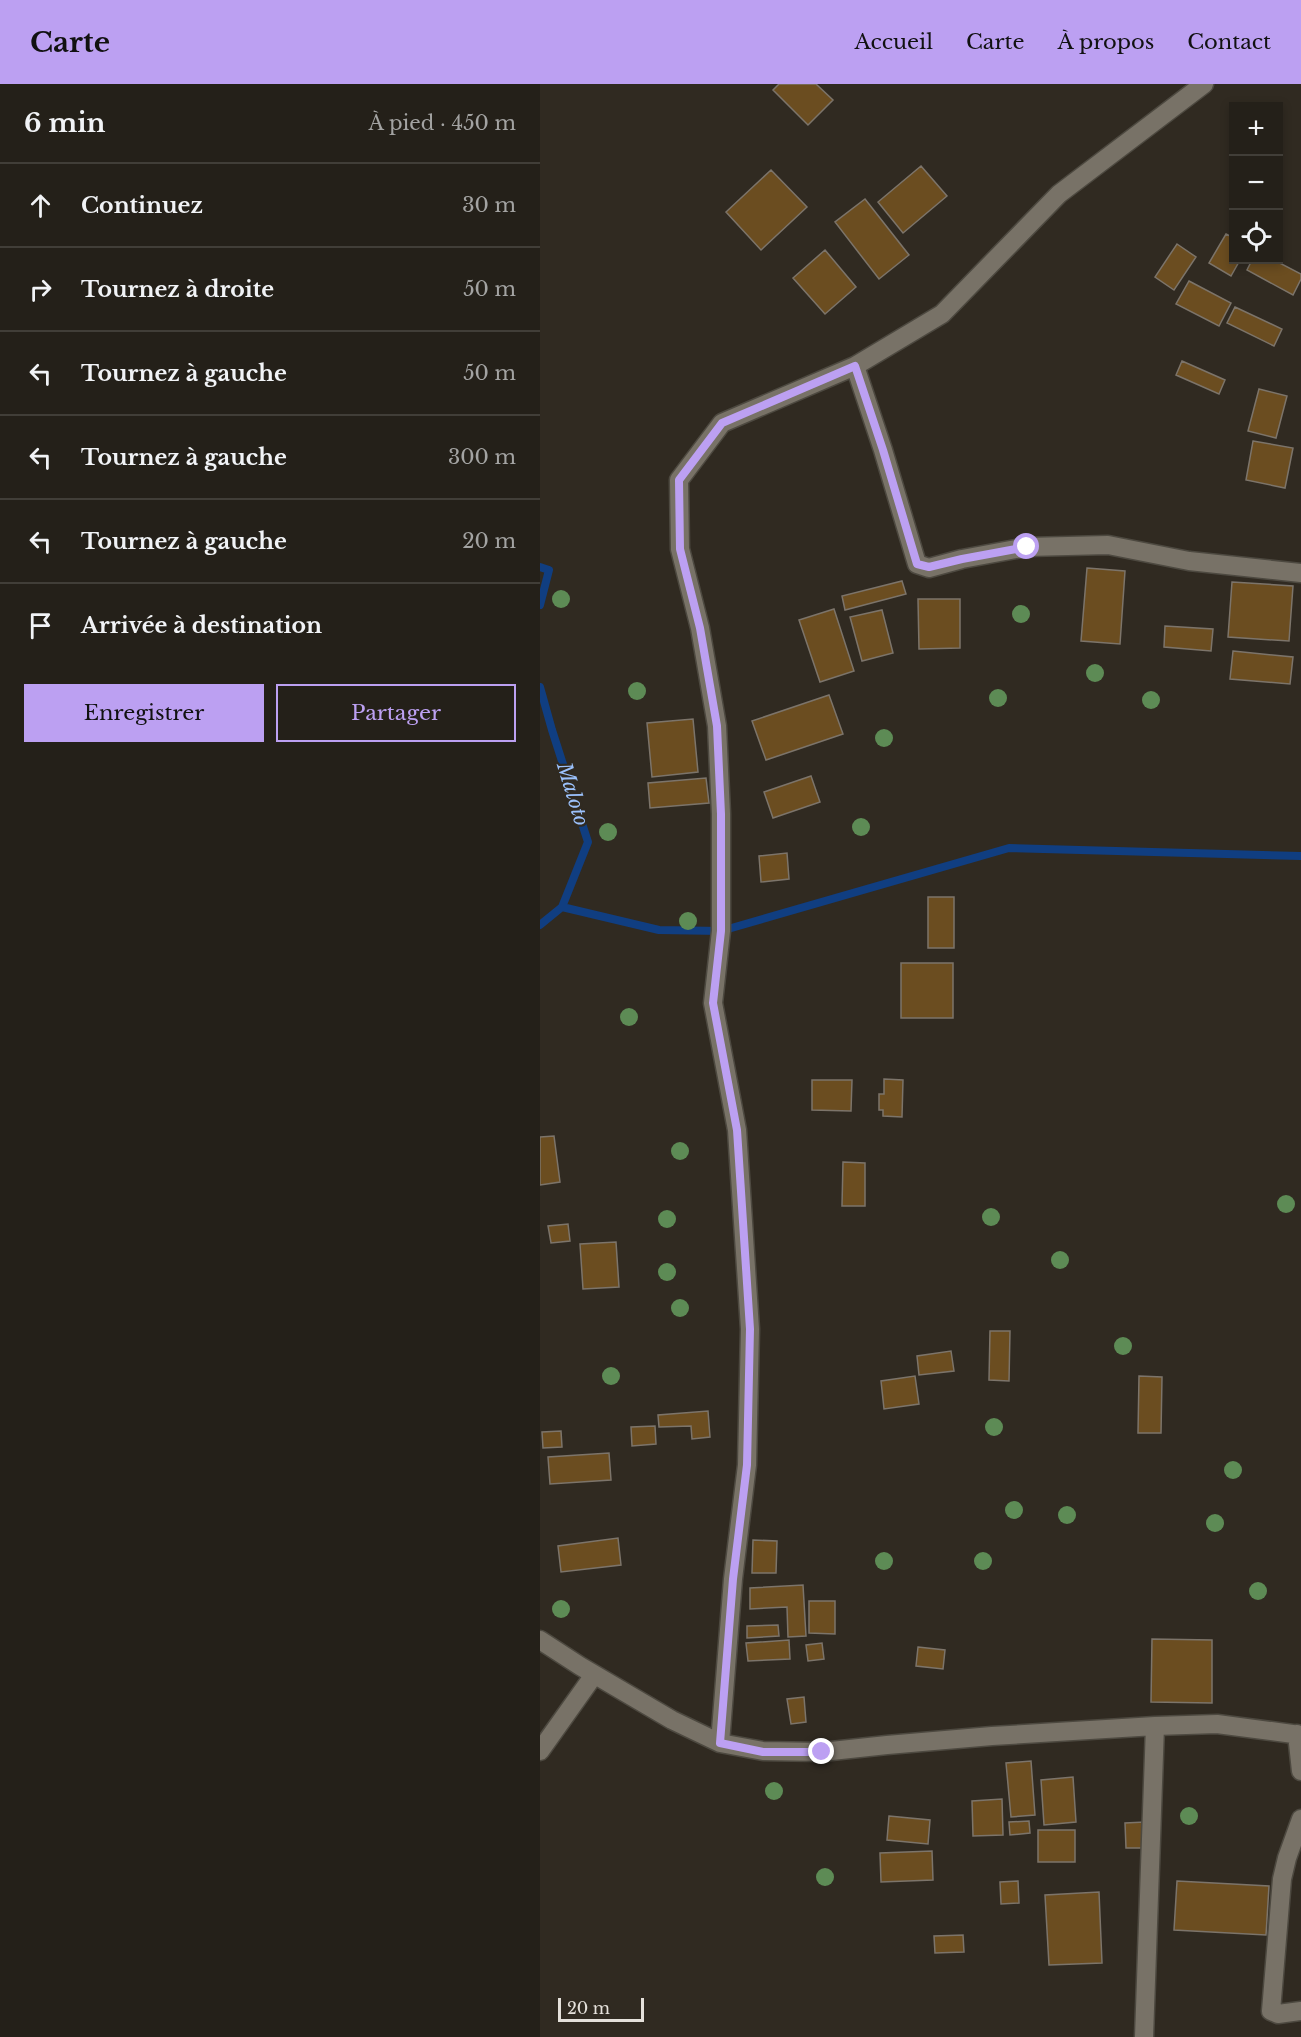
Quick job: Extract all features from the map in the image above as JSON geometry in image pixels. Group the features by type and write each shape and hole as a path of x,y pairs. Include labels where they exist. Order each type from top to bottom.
{"street":[{"path":"720,1743 733,1579 747,1465 750,1329 737,1130 713,1003 721,931 721,814 717,726 700,628 680,549 679,480 722,423 855,366 942,314 1059,194 1204,84"},
{"path":"855,366 917,564 922,567 1027,547 1108,545 1189,561 1301,573"},
{"path":"540,1640 594,1675 672,1720 720,1743 763,1752 822,1752 968,1738 1217,1724 1299,1734 1301,1771"},
{"path":"540,1751 594,1675"},
{"path":"1144,2037 1155,1726"},
{"path":"1301,1820 1282,1879 1271,2011 1278,2014 1301,2011"}],"building":[{"path":"779,84 816,84 833,100 808,125 773,90"},
{"path":"921,166 947,196 903,233 878,202"},
{"path":"771,170 807,207 761,250 726,212"},
{"path":"865,199 909,255 879,279 835,222"},
{"path":"1226,234 1229,236 1229,264 1238,264 1231,276 1209,263"},
{"path":"1177,244 1196,257 1174,290 1155,277"},
{"path":"825,250 856,287 825,314 793,278"},
{"path":"1250,264 1282,264 1301,274 1301,279 1293,295 1247,270"},
{"path":"1189,281 1231,303 1219,326 1176,304"},
{"path":"1235,307 1282,329 1274,346 1227,323"},
{"path":"1182,361 1225,380 1219,394 1176,375"},
{"path":"1259,389 1287,396 1276,438 1248,431"},
{"path":"1253,441 1293,448 1285,488 1246,480"},
{"path":"1087,568 1125,571 1120,644 1081,641"},
{"path":"902,581 906,594 845,610 842,596"},
{"path":"1232,582 1293,586 1289,641 1228,637"},
{"path":"918,599 960,599 960,648 919,649"},
{"path":"834,609 854,671 820,682 799,620"},
{"path":"882,610 893,653 862,661 850,617"},
{"path":"1165,626 1213,629 1211,651 1164,647"},
{"path":"1233,651 1293,657 1290,684 1230,679"},
{"path":"829,695 843,734 766,760 752,721"},
{"path":"693,719 698,772 652,777 647,723"},
{"path":"811,776 820,802 773,818 764,792"},
{"path":"706,778 709,803 650,808 648,783"},
{"path":"787,853 789,879 761,882 759,856"},
{"path":"928,897 954,897 954,948 928,948"},
{"path":"901,963 953,963 953,1018 901,1018"},
{"path":"884,1079 903,1080 902,1117 883,1116 883,1110 879,1110 879,1094 884,1094"},
{"path":"812,1080 852,1080 851,1111 812,1110"},
{"path":"554,1136 560,1182 540,1185 540,1137"},
{"path":"843,1162 865,1163 865,1206 842,1206"},
{"path":"568,1224 570,1241 551,1243 548,1226"},
{"path":"616,1242 619,1287 583,1289 580,1244"},
{"path":"990,1331 1010,1331 1009,1381 989,1380"},
{"path":"951,1351 954,1371 919,1375 917,1356"},
{"path":"915,1376 919,1404 884,1409 881,1381"},
{"path":"1139,1376 1162,1377 1161,1433 1138,1433"},
{"path":"708,1411 710,1437 692,1439 691,1426 659,1427 658,1415"},
{"path":"655,1426 656,1444 632,1446 631,1427"},
{"path":"561,1431 562,1447 543,1448 542,1432"},
{"path":"609,1453 611,1480 550,1484 548,1457"},
{"path":"618,1538 621,1565 561,1572 558,1546"},
{"path":"753,1540 777,1541 776,1573 752,1573"},
{"path":"803,1585 806,1636 788,1637 787,1607 750,1609 750,1588"},
{"path":"809,1601 835,1601 835,1634 809,1633"},
{"path":"778,1625 779,1636 747,1638 747,1626"},
{"path":"1152,1639 1212,1640 1212,1703 1151,1702"},
{"path":"789,1640 790,1659 748,1661 746,1643"},
{"path":"822,1643 824,1659 808,1661 806,1645"},
{"path":"918,1647 945,1650 943,1669 916,1666"},
{"path":"804,1697 806,1722 791,1724 787,1699"},
{"path":"1031,1761 1035,1815 1011,1817 1006,1763"},
{"path":"1073,1777 1076,1822 1044,1825 1041,1780"},
{"path":"1002,1799 1003,1835 973,1836 972,1801"},
{"path":"889,1816 930,1820 928,1844 887,1840"},
{"path":"1029,1821 1030,1833 1010,1835 1009,1822"},
{"path":"1145,1822 1146,1848 1126,1848 1125,1823"},
{"path":"1038,1830 1075,1830 1075,1862 1038,1862"},
{"path":"932,1851 933,1880 881,1882 880,1853"},
{"path":"1018,1881 1019,1903 1001,1904 1000,1882"},
{"path":"1177,1881 1269,1886 1266,1935 1174,1930"},
{"path":"1099,1892 1102,1963 1049,1965 1045,1895"},
{"path":"963,1935 964,1952 935,1953 934,1936"}],"waterway":[{"name":"Maloto","path":"540,567 549,570 540,605"},
{"name":"Maloto","path":"540,687 588,842 562,907 540,925"},
{"path":"562,907 659,930 721,931 1009,848 1301,856"}],"route":[{"path":"822,1752 763,1752 720,1743 733,1579 747,1465 750,1329 737,1130 713,1003 721,931 721,814 717,726 700,628 680,549 679,480 722,423 855,366 917,564 929,567 1027,547"}]}
